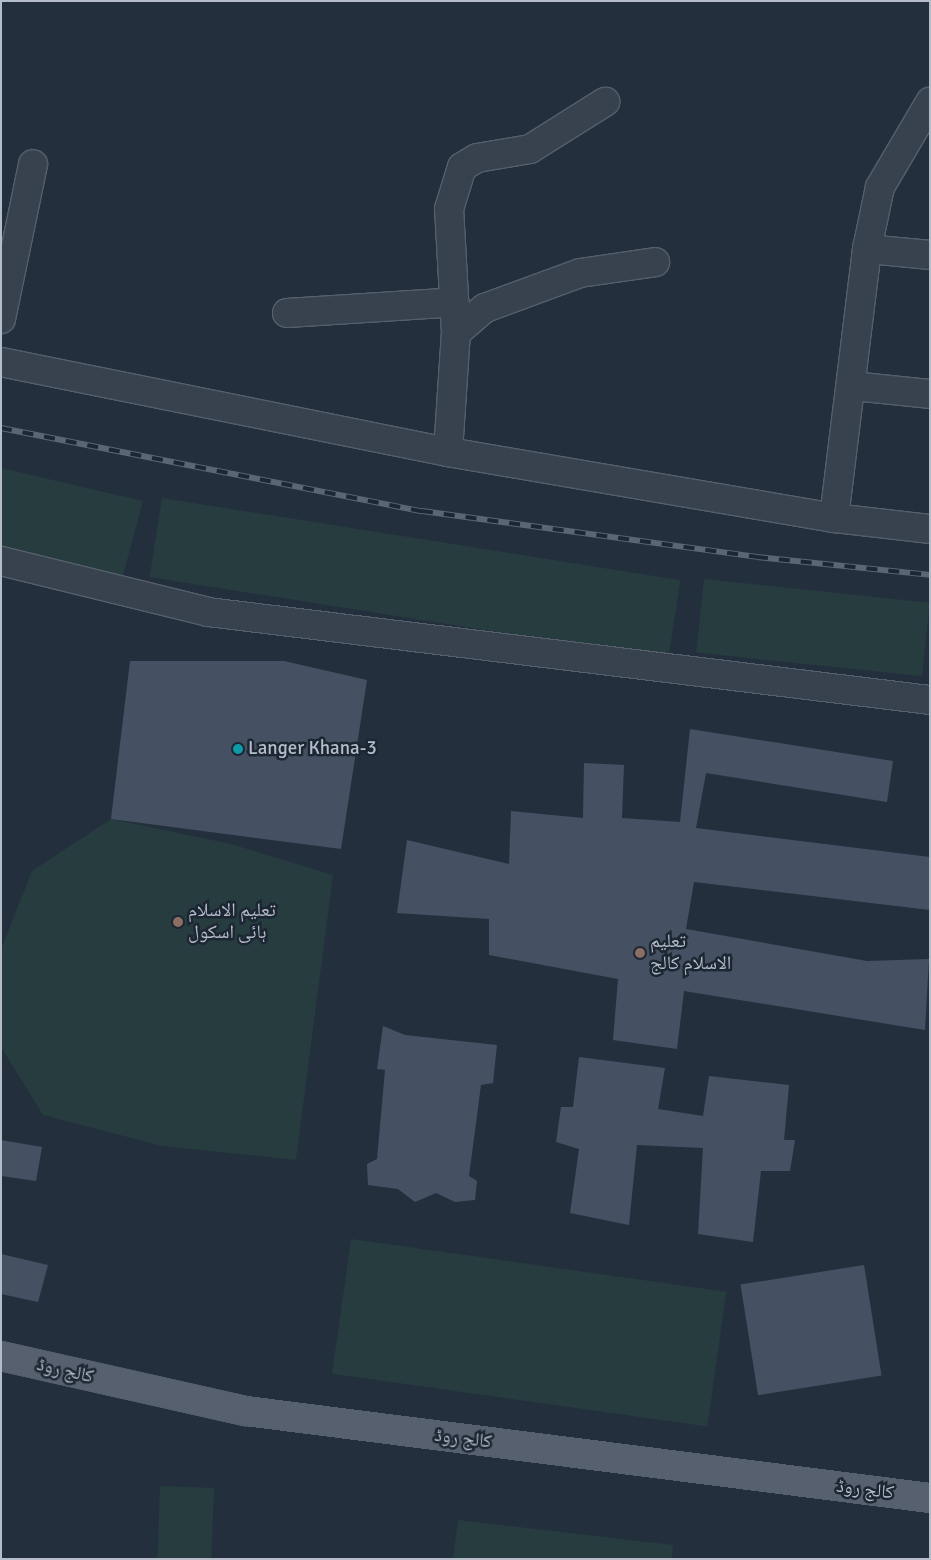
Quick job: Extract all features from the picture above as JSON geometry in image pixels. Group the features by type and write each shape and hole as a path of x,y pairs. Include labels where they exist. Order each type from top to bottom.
{"main road":[{"name":"کالج روڈ","path":"1,1356 246,1411 930,1498"}],"street":[{"path":"448,452 456,333 449,209 462,167 477,158 530,149 605,102"},
{"path":"834,518 853,386 867,249 880,187 930,102"},
{"path":"1,319 33,164"},
{"path":"867,249 930,255"},
{"path":"456,333 485,308 580,273 655,262"},
{"path":"287,313 455,302"},
{"path":"1,362 448,452 834,518 930,528"},
{"path":"853,386 930,394"},
{"path":"1,561 208,612 930,700"}],"green space":[{"path":"1,468 143,501 122,579 1,548"},
{"path":"162,498 681,580 668,659 149,577"},
{"path":"704,579 930,603 922,676 696,653"},
{"path":"111,819 231,844 333,875 296,1160 162,1146 43,1115 1,1047 1,949 32,871"},
{"path":"351,1239 726,1292 707,1426 332,1374"},
{"path":"160,1486 214,1488 211,1559 157,1559"},
{"path":"458,1520 673,1545 672,1559 453,1559"}],"building":[{"name":"Langer Khana-3","path":"130,661 284,661 367,680 341,849 111,819"},
{"path":"690,729 893,761 887,802 706,773 696,828 930,857 930,910 694,882 686,929 867,961 929,959 925,1030 684,991 677,1049 613,1040 618,979 489,955 489,919 397,913 407,840 509,864 511,811 583,818 584,763 624,765 622,818 680,822"},
{"path":"383,1026 405,1035 497,1045 493,1083 481,1085 469,1176 477,1181 475,1200 455,1202 436,1193 415,1202 398,1189 368,1185 367,1164 377,1159 385,1070 377,1069"},
{"path":"579,1057 665,1068 658,1109 703,1116 709,1076 789,1085 784,1140 795,1140 790,1171 761,1171 753,1242 698,1234 703,1148 637,1145 629,1225 570,1213 579,1149 556,1142 561,1107 573,1107"},
{"path":"1,1140 42,1147 36,1181 1,1176"},
{"path":"1,1254 48,1265 38,1302 1,1294"},
{"path":"864,1265 882,1376 758,1395 741,1285"}],"railway":[{"path":"1,428 422,511 757,557 930,575"}],"place":[{"name":"Langer Khana-3","path":"238,749"},
{"name":"تعلیم الاسلام ہائی اسکول","path":"178,922"},
{"name":"تعلیم الاسلام کالج","path":"640,953"}]}
